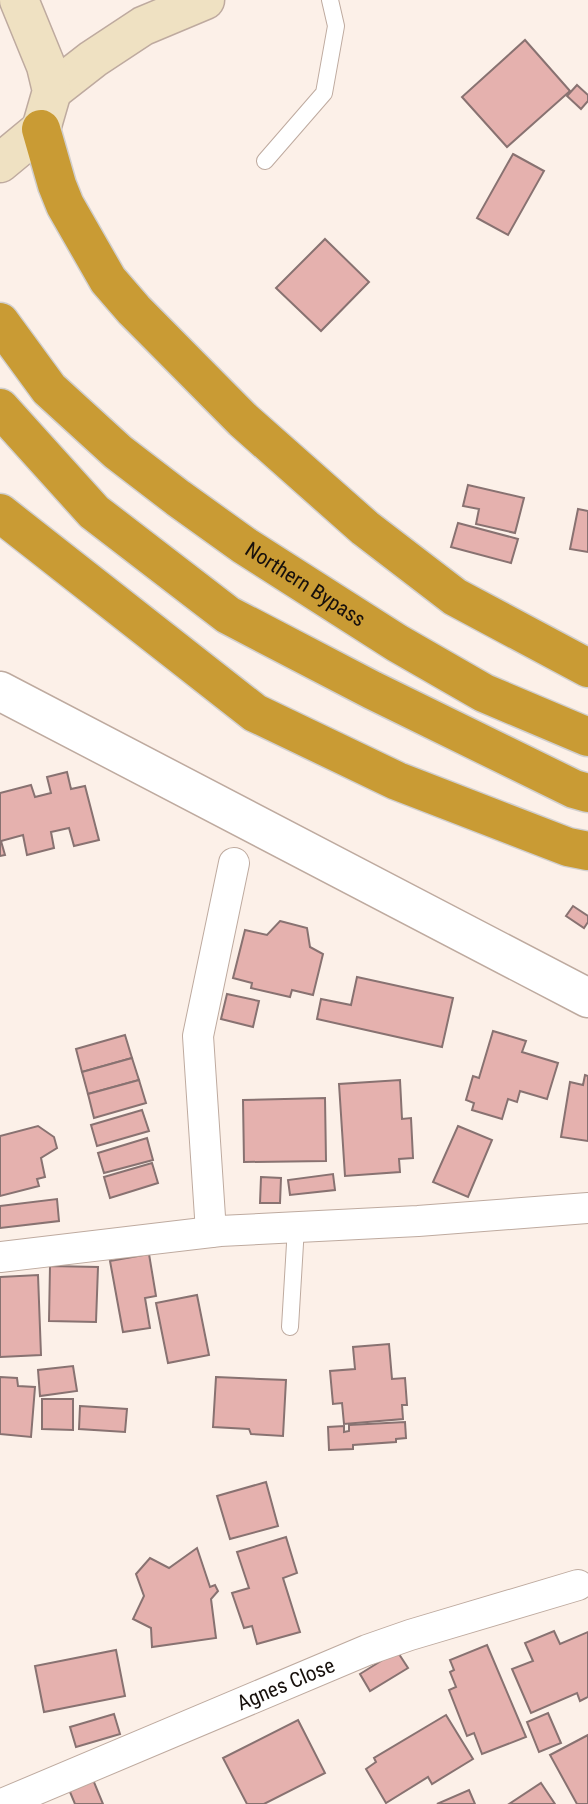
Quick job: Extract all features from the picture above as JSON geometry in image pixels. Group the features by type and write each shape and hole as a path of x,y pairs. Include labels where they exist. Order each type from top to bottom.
{"highway":[{"path":"41,129 65,205 108,279 134,310 243,420 365,528 456,597 580,662"},
{"name":"Northern Bypass","path":"0,322 49,389 118,452 245,547 397,643 484,693 588,737"},
{"path":"0,408 94,512 228,615 372,690 574,789 588,793"},
{"path":"0,513 255,713 397,781 568,847 588,850"}],"main road":[{"path":"0,163 41,129 52,91 46,66 19,0"},
{"path":"52,91 93,59 143,26 205,0"}],"street":[{"path":"3,696 588,998"},
{"path":"211,1232 198,1036 234,863"},
{"path":"0,1257 211,1232 418,1221 588,1208"},
{"name":"Agnes Close","path":"2,1804 366,1650 578,1585"}],"lane":[{"path":"265,161 324,93 336,26 330,0"},
{"path":"290,1328 296,1227"}],"building":[{"path":"525,40 570,91 507,147 462,97"},
{"path":"577,85 588,95 588,101 581,109 567,96"},
{"path":"513,154 544,171 508,235 477,218"},
{"path":"325,239 369,282 321,331 276,288"},
{"path":"468,485 524,498 515,533 476,524 479,509 463,506"},
{"path":"578,509 588,511 588,552 570,549"},
{"path":"458,523 518,539 511,563 451,547"},
{"path":"67,772 71,789 85,786 99,840 74,846 69,828 51,832 54,848 27,855 23,835 1,841 5,855 0,856 0,793 31,785 35,797 51,793 47,777"},
{"path":"573,906 588,916 584,928 566,916"},
{"path":"280,921 307,928 310,947 323,954 313,995 292,990 290,997 251,988 252,983 233,978 245,930 267,935"},
{"path":"357,977 453,998 442,1047 317,1019 321,999 351,1005"},
{"path":"227,994 259,1001 253,1027 221,1019"},
{"path":"493,1031 526,1041 522,1052 558,1063 547,1099 520,1091 517,1102 508,1099 502,1119 472,1110 474,1103 466,1100 473,1076 479,1078"},
{"path":"125,1035 132,1058 82,1072 76,1049"},
{"path":"132,1058 139,1080 88,1094 82,1072"},
{"path":"585,1075 588,1076 588,1141 561,1137 570,1082 583,1085"},
{"path":"139,1080 146,1103 94,1118 88,1094"},
{"path":"400,1080 402,1119 411,1118 413,1158 399,1159 400,1172 345,1176 339,1084"},
{"path":"325,1098 326,1161 244,1162 243,1100"},
{"path":"142,1110 149,1131 97,1146 91,1125"},
{"path":"38,1126 54,1137 57,1148 41,1158 45,1177 37,1179 39,1186 0,1196 0,1136"},
{"path":"458,1126 492,1140 468,1197 433,1182"},
{"path":"147,1138 153,1160 104,1173 98,1153"},
{"path":"152,1163 158,1183 110,1198 104,1177"},
{"path":"333,1174 335,1190 290,1195 288,1180"},
{"path":"261,1177 281,1178 280,1203 260,1203"},
{"path":"57,1199 59,1221 0,1228 0,1206"},
{"path":"149,1254 156,1296 145,1298 150,1328 123,1332 110,1261"},
{"path":"50,1266 98,1267 96,1322 49,1321"},
{"path":"38,1275 41,1355 0,1357 0,1277"},
{"path":"197,1295 209,1355 168,1363 156,1303"},
{"path":"389,1344 392,1379 405,1378 407,1405 402,1405 403,1419 344,1424 342,1403 333,1404 330,1371 355,1369 353,1347"},
{"path":"73,1366 77,1391 40,1396 38,1370"},
{"path":"0,1377 17,1378 18,1386 35,1387 31,1437 0,1434"},
{"path":"216,1377 286,1380 283,1436 251,1434 249,1429 213,1427"},
{"path":"42,1399 73,1399 73,1430 42,1429"},
{"path":"80,1406 127,1409 125,1432 79,1429"},
{"path":"405,1422 406,1438 396,1439 396,1442 353,1445 353,1449 329,1450 328,1427 344,1426 344,1432 349,1431 349,1425"},
{"path":"266,1482 278,1526 230,1539 217,1496"},
{"path":"286,1537 297,1573 283,1578 300,1632 257,1644 252,1626 244,1628 232,1593 249,1588 237,1552"},
{"path":"197,1548 210,1587 215,1585 218,1591 211,1599 216,1638 152,1647 151,1628 133,1619 144,1596 136,1574 150,1558 169,1568"},
{"path":"554,1631 560,1644 588,1632 588,1697 580,1701 577,1693 531,1713 512,1669 533,1661 525,1643"},
{"path":"487,1645 526,1737 482,1754 474,1733 467,1736 449,1690 456,1687 450,1672 454,1670 450,1660"},
{"path":"116,1650 125,1696 44,1712 35,1666"},
{"path":"397,1651 408,1668 370,1691 360,1674"},
{"path":"548,1713 561,1743 539,1752 527,1722"},
{"path":"114,1714 120,1734 76,1747 70,1727"},
{"path":"446,1715 473,1759 432,1784 428,1777 386,1803 366,1769 376,1762 374,1758"},
{"path":"298,1720 325,1773 264,1804 247,1804 223,1758"},
{"path":"588,1735 588,1804 577,1804 550,1755"},
{"path":"89,1770 103,1804 75,1804 65,1780"},
{"path":"541,1783 555,1804 509,1804"},
{"path":"469,1790 475,1804 437,1804"}]}
